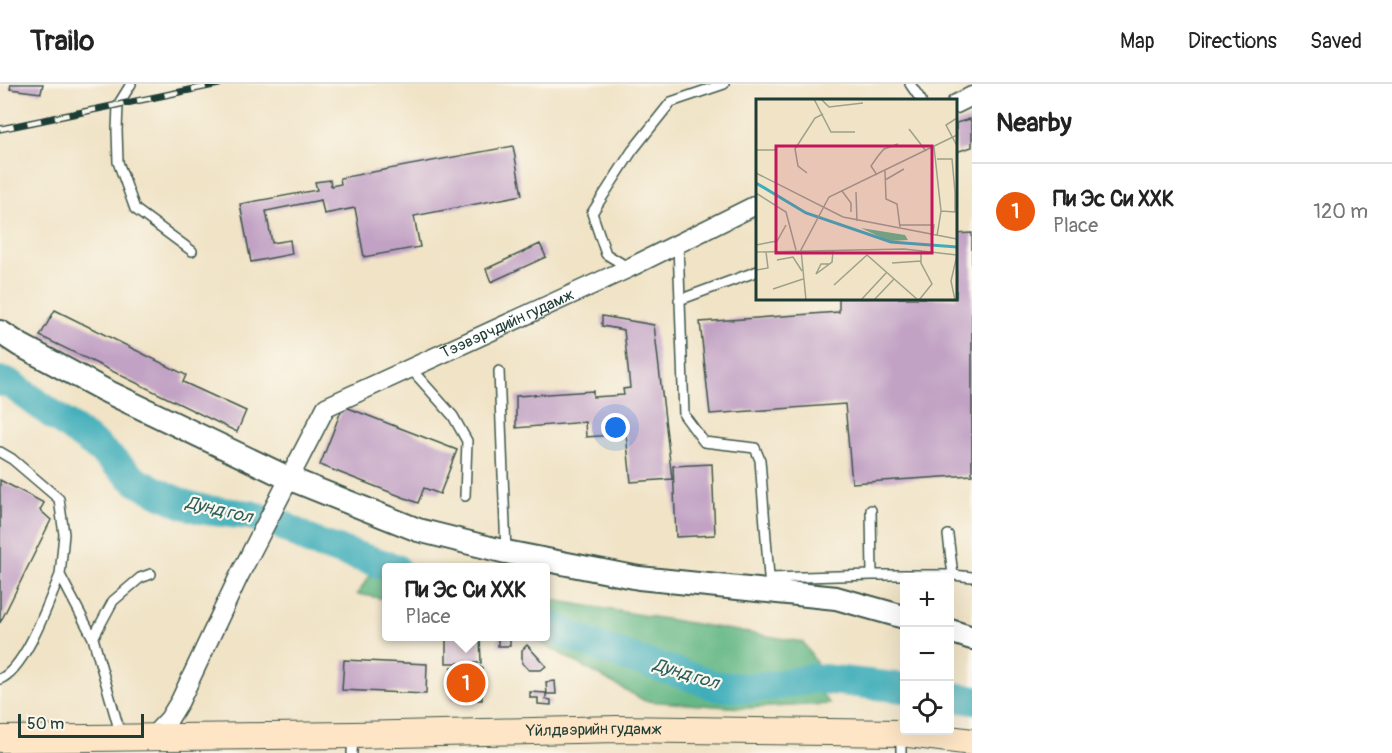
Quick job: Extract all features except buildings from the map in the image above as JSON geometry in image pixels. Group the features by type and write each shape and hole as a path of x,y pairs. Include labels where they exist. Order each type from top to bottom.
{"main road":[{"name":"Yйлдвэрийн гудамж","path":"0,739 122,737 154,745 352,744 616,729 901,743 972,742"}],"street":[{"path":"957,104 972,96"},
{"name":"Тээвэрчдийн гудамж","path":"154,745 162,728 175,710 238,578 326,407 629,268 756,205"},
{"path":"0,332 64,370 285,484 418,530 506,552 639,578 770,585 836,598 900,616"},
{"path":"954,632 972,638"}],"lane":[{"path":"131,84 118,105 118,162 124,181 135,209 192,251"},
{"path":"629,268 606,254 592,213 632,151 672,102 724,84"},
{"path":"910,84 920,99"},
{"path":"678,244 684,415 704,442 755,448 760,460 770,585 872,575 900,575"},
{"path":"679,300 756,272"},
{"path":"411,369 453,416 467,441 465,496"},
{"path":"499,371 506,552"},
{"path":"0,452 12,459 59,500 64,534 60,575 29,647 7,676 0,679"},
{"path":"871,510 872,575"},
{"path":"948,535 953,573"},
{"path":"93,638 113,601 140,578 151,574"},
{"path":"60,575 93,638 122,737"},
{"path":"954,575 972,578"}],"green space":[{"path":"371,574 382,576 382,598 357,594"},
{"path":"550,600 803,642 820,669 750,680 705,676 573,625 550,611"},
{"path":"550,634 566,642 699,686 754,694 815,686 830,704 744,708 645,701 538,641 550,641"}],"waterway":[{"name":"Дунд гол","path":"0,381 11,384 97,447 137,482 183,504 205,510 250,515 278,523 313,542 382,564"},
{"name":"Дунд гол","path":"550,625 572,637 716,686 743,688 778,685 813,678 900,688"},
{"name":"Дунд гол","path":"954,697 972,700"}],"railway":[{"path":"0,129 219,84"}],"place":[{"name":"Пи Эс Си ХХК","path":"466,683"}]}
